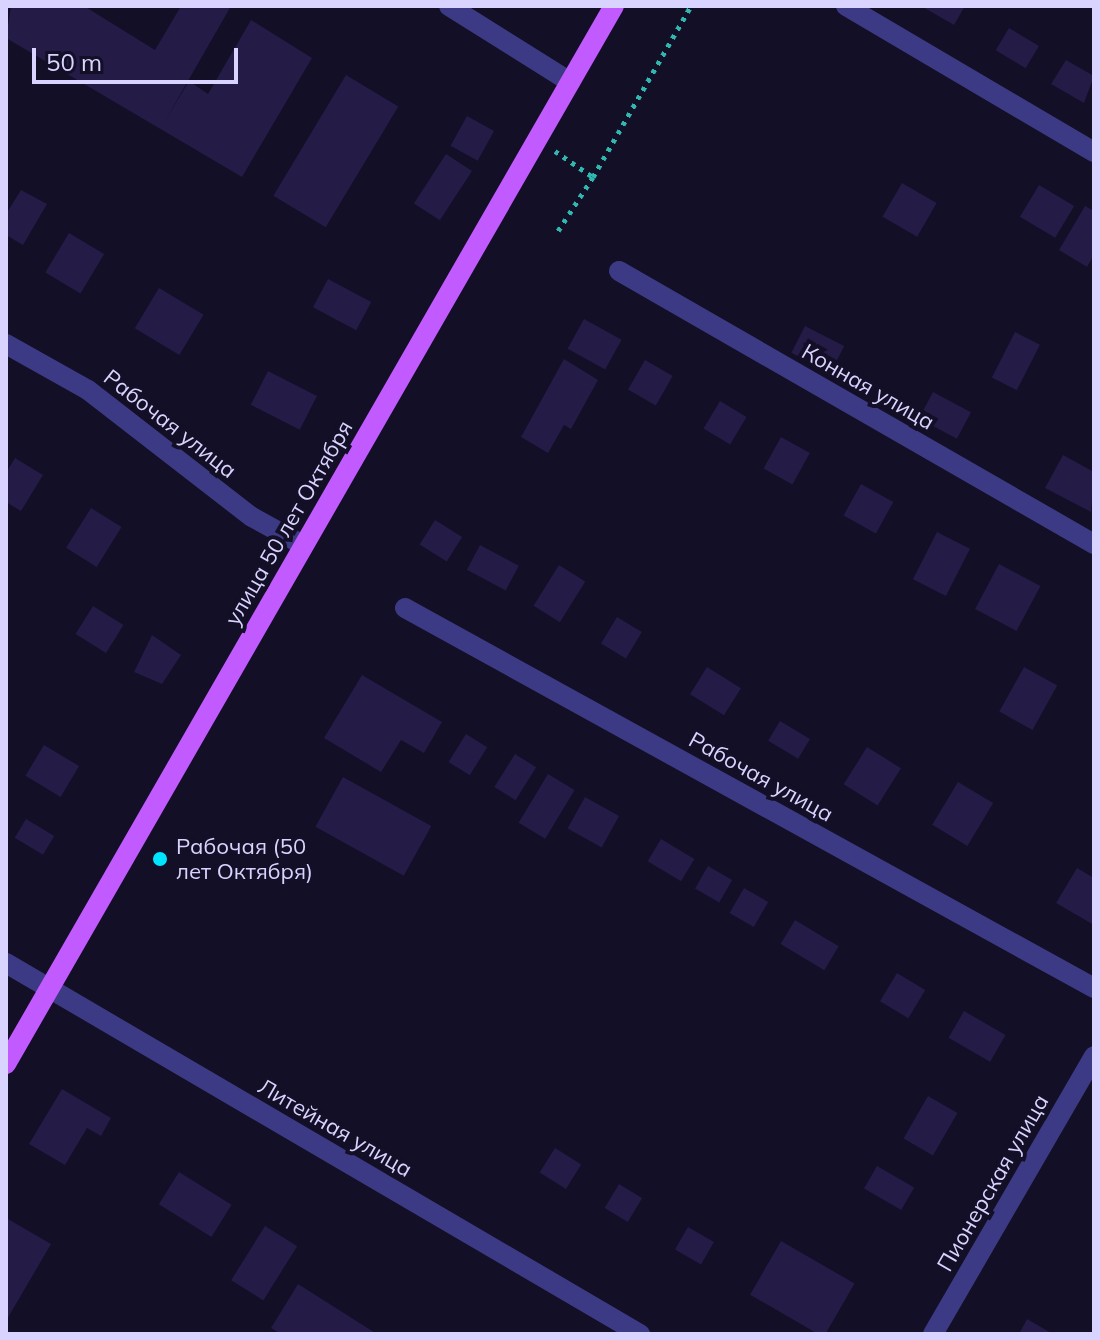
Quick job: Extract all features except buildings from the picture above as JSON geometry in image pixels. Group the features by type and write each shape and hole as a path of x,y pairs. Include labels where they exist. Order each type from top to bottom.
{"main road":[{"name":"улица 50 лет Октября","path":"6,1064 614,6"}],"street":[{"path":"449,6 570,82"},
{"path":"846,6 1094,152"},
{"name":"Конная улица","path":"619,271 1094,544"},
{"name":"Рабочая улица","path":"6,344 88,390 252,517 303,545"},
{"name":"Рабочая улица","path":"405,608 1094,988"},
{"name":"Литейная улица","path":"6,963 640,1334"},
{"name":"Пионерская улица","path":"933,1334 1094,1056"}],"path":[{"path":"556,234 593,177 691,6"},
{"path":"537,140 593,177"}],"place":[{"name":"Рабочая (50 лет Октября)","path":"160,859"}]}
